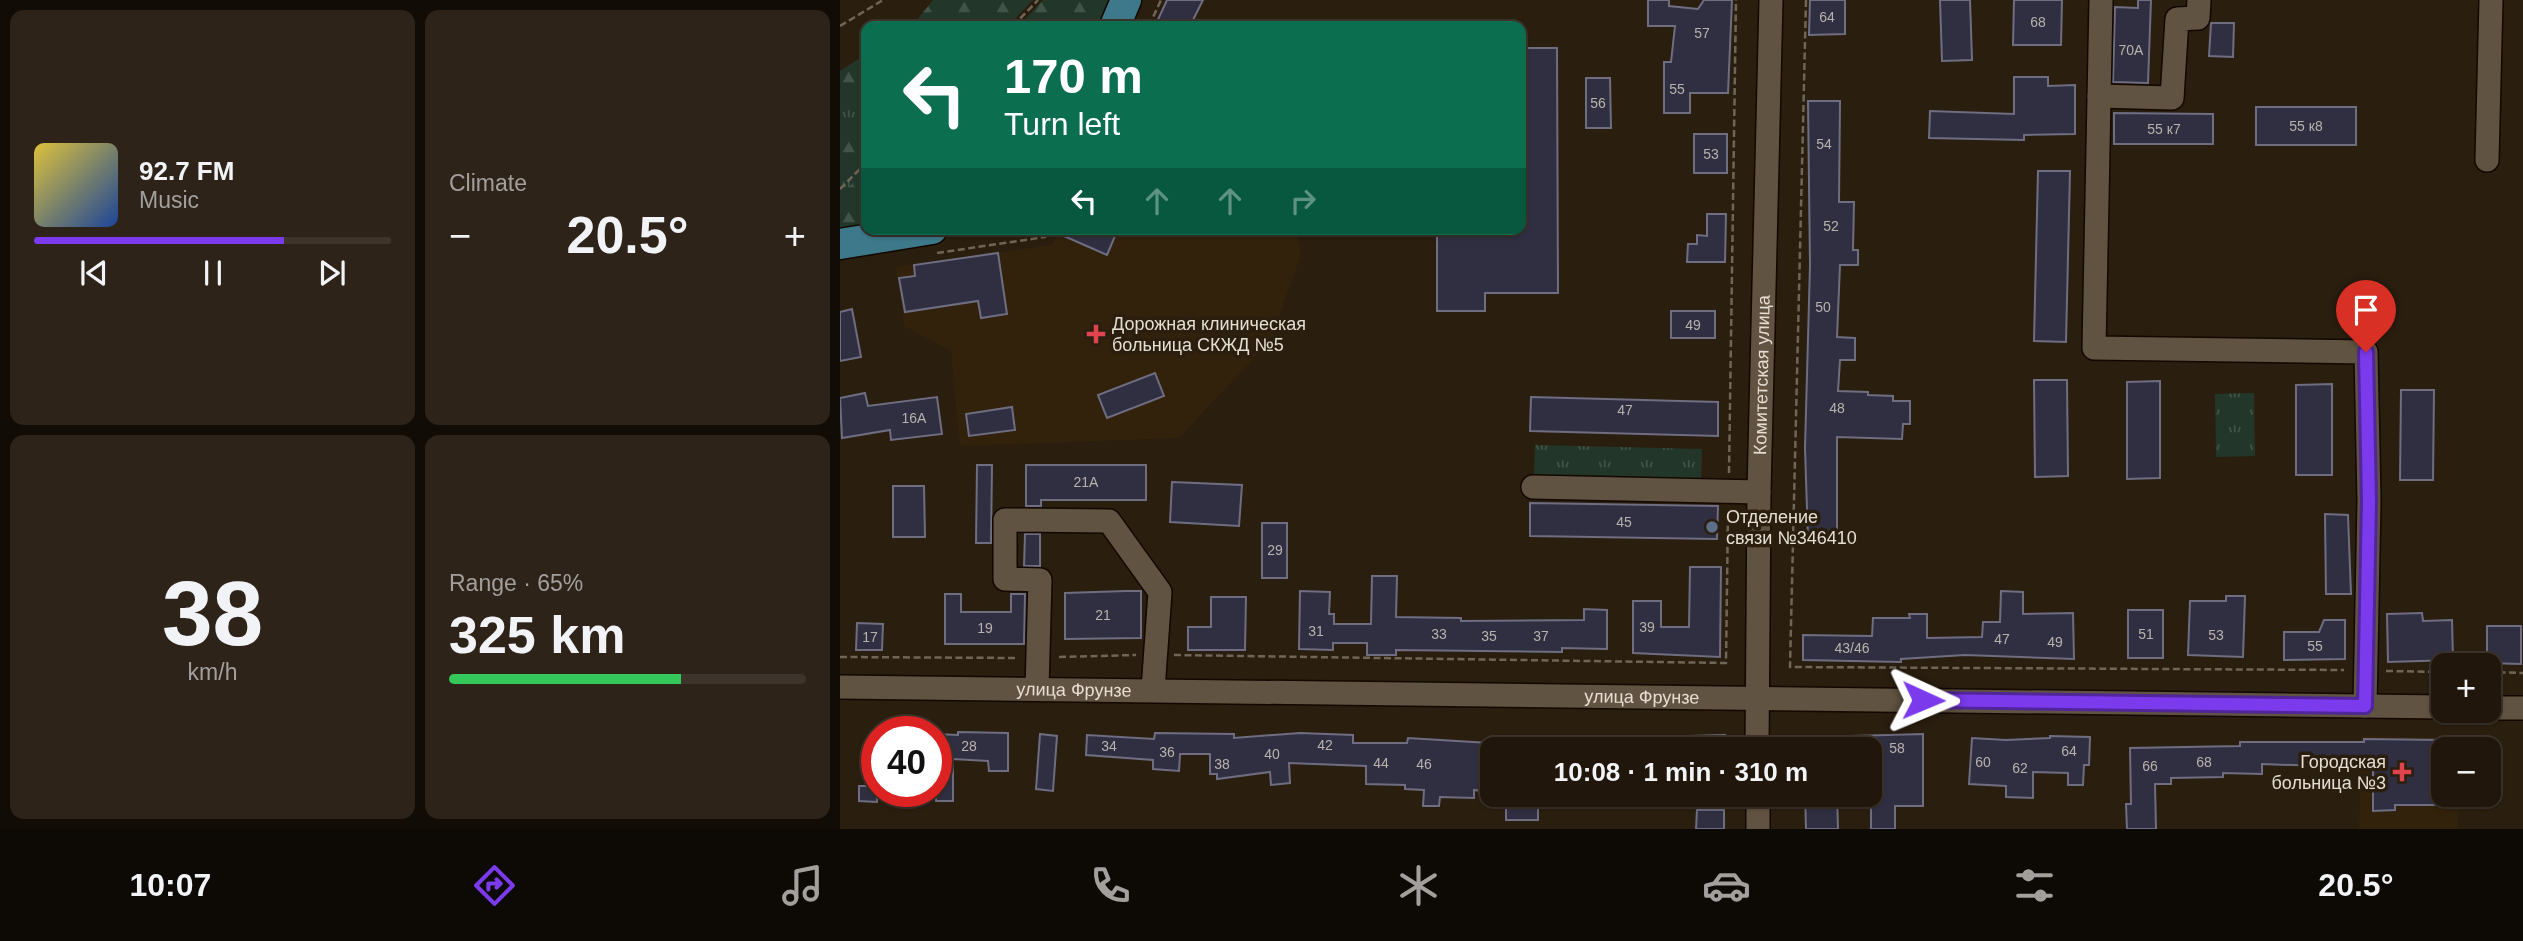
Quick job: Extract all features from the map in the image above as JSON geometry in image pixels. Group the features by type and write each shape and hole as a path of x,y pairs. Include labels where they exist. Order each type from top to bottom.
{"main road":[{"path":"1117,21 1126,0"},
{"path":"840,244 934,241"}],"street":[{"name":"Комитетская улица","path":"1757,737 1759,492 1771,0"},
{"path":"2101,0 2094,348 2244,348 2366,352 2369,501 2365,706"},
{"path":"2099,96 2172,98 2177,19 2197,18 2199,0"},
{"path":"2487,160 2491,0"},
{"path":"1533,487 1759,492"},
{"path":"1037,689 1040,580 1005,579 1005,520 1109,521 1160,592 1153,690"},
{"name":"улица Фрунзе","path":"840,687 2431,707"},
{"path":"2501,708 2523,708"},
{"path":"1758,807 1758,829"}],"path":[{"path":"840,26 883,0"},
{"path":"1018,21 1038,0"},
{"path":"1151,21 1161,0"},
{"path":"840,657 1038,658 1156,655 1726,663 1736,0"},
{"path":"1805,0 1790,667 2431,672"},
{"path":"840,189 861,168"},
{"path":"934,241 1047,235"},
{"path":"2501,672 2523,673"}],"shaded area":[{"name":"Дорожная клиническая больница СКЖД №5","path":"1056,235 1297,235 1301,255 1270,341 1179,438 960,446 951,351 904,326 896,267 1052,245"},
{"name":"Городская больница №3","path":"2361,736 2431,737 2431,807 2459,807 2458,829 2359,829"}],"green space":[{"path":"933,0 1033,0 1013,21 916,21"},
{"path":"1043,0 1109,0 1100,21 1024,21"},
{"path":"861,57 861,230 840,233 840,71"},
{"path":"861,62 861,119 840,91 840,75"},
{"path":"861,119 861,163 840,184 840,147"},
{"path":"861,175 861,226 840,229 840,196"},
{"path":"2254,393 2255,456 2216,457 2215,394"},
{"path":"1535,445 1702,449 1701,483 1534,479"}],"building":[{"path":"1167,0 1203,0 1192,21 1157,21"},
{"path":"1648,0 1669,0 1669,6 1698,9 1704,0 1732,0 1728,93 1690,93 1690,113 1664,113 1664,62 1671,62 1675,26 1648,26"},
{"path":"1810,0 1845,0 1845,34 1809,35"},
{"path":"1940,0 1970,0 1972,60 1942,61"},
{"path":"2014,0 2062,0 2061,45 2013,45"},
{"path":"2138,0 2151,0 2148,83 2113,82 2115,7 2138,8"},
{"path":"2211,23 2234,23 2233,57 2209,56"},
{"path":"1526,48 1557,48 1558,293 1485,293 1485,311 1437,311 1437,235 1526,235"},
{"path":"2014,77 2048,77 2048,86 2075,85 2075,134 2024,135 2024,140 1929,138 1930,111 2014,114"},
{"path":"1586,78 1610,78 1611,128 1586,128"},
{"path":"1808,101 1840,101 1839,202 1854,202 1853,250 1858,250 1858,265 1840,265 1837,337 1855,338 1855,360 1840,360 1838,391 1868,392 1868,395 1893,396 1893,401 1910,401 1910,424 1903,424 1902,439 1837,437 1837,540 1808,540 1805,448 1810,265"},
{"path":"2256,107 2356,107 2356,145 2256,145"},
{"path":"2114,113 2213,114 2213,144 2114,144"},
{"path":"1694,134 1727,134 1727,173 1694,173"},
{"path":"2038,171 2070,171 2066,342 2034,341"},
{"path":"1707,214 1726,214 1725,262 1687,262 1688,244 1697,244 1697,235 1707,236"},
{"path":"1062,235 1115,235 1107,255"},
{"path":"998,253 1007,314 981,318 978,301 905,312 899,278 915,276 914,265"},
{"path":"852,309 861,357 840,361 840,312"},
{"path":"1671,311 1715,311 1715,338 1671,338"},
{"path":"1155,373 1164,396 1107,418 1098,395"},
{"path":"2034,380 2067,380 2068,476 2035,477"},
{"path":"2160,381 2160,478 2127,479 2127,382"},
{"path":"2332,384 2332,475 2296,475 2296,385"},
{"path":"2401,390 2434,390 2433,480 2400,480"},
{"path":"865,393 868,406 937,397 942,434 891,440 890,430 842,438 840,398"},
{"path":"1531,397 1718,402 1718,436 1530,431"},
{"path":"1012,407 1015,430 969,436 966,414"},
{"path":"977,465 992,465 991,543 976,543"},
{"path":"1026,465 1146,465 1146,500 1041,500 1041,506 1026,506"},
{"path":"1172,482 1242,485 1239,526 1170,522"},
{"path":"893,486 924,486 925,537 893,537"},
{"path":"1530,503 1718,506 1717,539 1530,536"},
{"path":"2325,514 2348,515 2351,594 2326,594"},
{"path":"1262,523 1287,523 1287,578 1262,578"},
{"path":"1025,534 1040,534 1040,566 1024,566"},
{"path":"1690,567 1721,567 1720,657 1633,653 1633,601 1661,601 1661,627 1689,627"},
{"path":"1372,576 1397,576 1396,617 1461,618 1461,621 1584,620 1584,609 1607,610 1607,649 1562,648 1562,652 1396,650 1396,655 1367,655 1367,643 1333,643 1333,650 1299,649 1300,591 1330,592 1329,614 1334,614 1334,624 1371,624"},
{"path":"1141,591 1141,638 1065,639 1065,593"},
{"path":"2001,591 2023,592 2023,614 2073,613 2074,659 1965,655 1901,659 1901,662 1803,660 1803,635 1872,636 1873,618 1910,618 1909,614 1927,614 1927,638 1982,637 1983,622 2000,622"},
{"path":"945,594 961,594 961,612 1011,612 1011,594 1025,594 1024,644 945,644"},
{"path":"2226,596 2245,596 2243,657 2188,655 2190,601 2226,601"},
{"path":"1211,597 1246,597 1245,650 1188,650 1188,627 1211,627"},
{"path":"2128,610 2163,610 2163,658 2128,658"},
{"path":"2422,613 2423,621 2452,620 2453,653 2431,653 2431,661 2388,662 2387,614"},
{"path":"2324,620 2345,620 2345,659 2284,660 2284,632 2319,632"},
{"path":"857,623 883,624 882,650 856,650"},
{"path":"2487,626 2521,626 2521,664 2501,663 2501,653 2487,653"},
{"path":"958,732 1008,733 1008,771 989,771 988,761 953,759 952,801 952,735 958,735"},
{"path":"1155,733 1234,734 1234,738 1300,733 1353,735 1353,743 1407,743 1408,738 1480,742 1480,791 1474,790 1474,798 1440,797 1439,806 1423,806 1424,790 1405,789 1405,785 1366,784 1366,766 1289,763 1290,783 1271,785 1270,772 1217,779 1217,774 1210,774 1210,754 1180,754 1179,771 1153,769 1153,760 1086,755 1087,735 1154,739"},
{"path":"1040,734 1057,736 1053,791 1036,789"},
{"path":"1923,734 1923,806 1895,806 1895,829 1871,829 1871,807 1882,807 1882,737 1816,737"},
{"path":"1725,735 1725,737 1689,737"},
{"path":"2050,736 2090,737 2089,765 2084,765 2083,785 2068,785 2068,773 2033,772 2033,798 2006,797 2006,786 1969,784 1972,738 2006,740"},
{"path":"2364,739 2431,740 2431,805 2395,805 2395,810 2373,811 2373,768 2262,764 2262,774 2223,773 2223,777 2171,778 2171,784 2155,784 2156,829 2127,829 2126,804 2131,804 2130,748 2240,746 2240,742 2364,742"},
{"path":"1506,807 1538,807 1538,820 1506,820"},
{"path":"1805,807 1837,807 1838,829 1806,829"},
{"path":"1697,810 1724,810 1724,829 1696,829"}],"place":[{"name":"Дорожная клиническая больница СКЖД №5","path":"1096,334"},
{"name":"Отделение связи №346410","path":"1712,527"},
{"name":"Городская больница №3","path":"2402,772"}],"route":[{"path":"1923,700 2365,706 2369,501 2366,352"}]}
